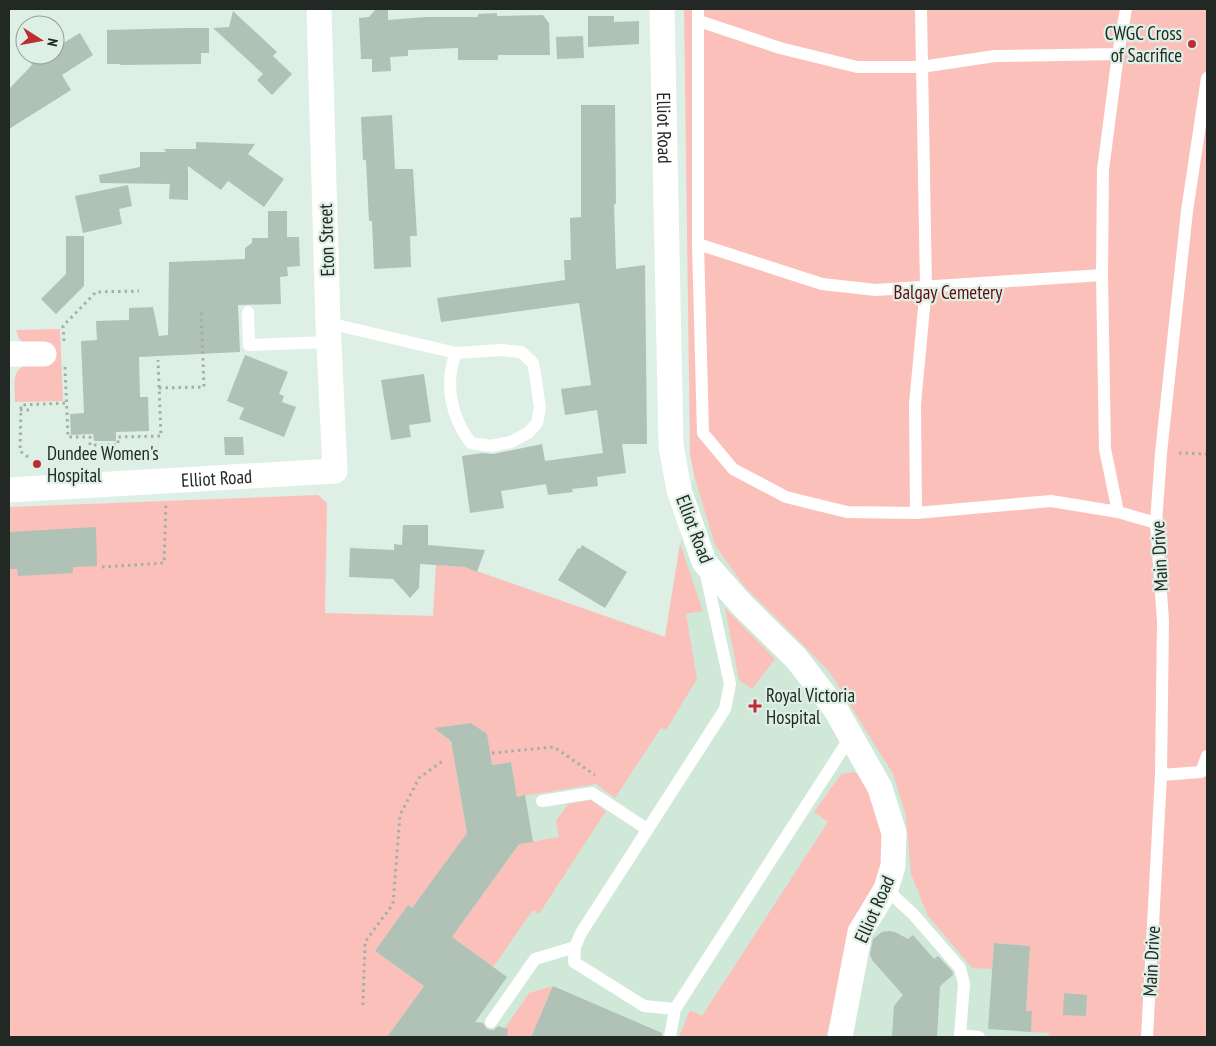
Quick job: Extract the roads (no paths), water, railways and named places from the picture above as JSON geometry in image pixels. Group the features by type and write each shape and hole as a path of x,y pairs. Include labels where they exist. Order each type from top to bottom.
{"street":[{"name":"Eton Street","path":"319,9 335,471"},
{"name":"Elliot Road","path":"662,9 671,446 679,490 704,562 743,606 796,658 836,710 880,788 894,833 893,866 886,889 860,932 840,1037"},
{"path":"9,354 58,355"},
{"name":"Elliot Road","path":"9,490 335,471"}],"lane":[{"path":"916,514 914,404 926,288 921,9"},
{"path":"1118,512 1106,450 1102,275 1104,170 1118,54 1126,9"},
{"path":"1118,54 995,56 921,67 857,67 780,48 698,15 698,244 703,433 733,469 786,497 847,512 916,514 1051,501 1118,512 1156,524"},
{"name":"Main Drive","path":"1147,1037 1161,775 1163,621 1156,524 1161,453 1187,211 1207,78"},
{"path":"698,244 822,284 876,290 1102,275"},
{"path":"248,312 249,345 329,333 456,353 501,350 521,352 533,362 540,408 537,423 528,433 512,442 491,446 471,443 455,417 450,385 452,365 456,353"},
{"path":"675,1009 644,1006 574,962 575,947 581,933 725,709 730,684 704,562"},
{"path":"670,1037 675,1009 851,736"},
{"path":"1161,775 1201,772 1207,756"},
{"path":"542,801 592,794 647,829"},
{"path":"886,889 913,914 960,968 964,984 960,1036 979,1037"},
{"path":"491,1022 535,959 575,947"}],"place":[{"name":"CWGC Cross of Sacrifice","path":"1192,44"},
{"name":"Dundee Women's Hospital","path":"37,464"},
{"name":"Royal Victoria Hospital","path":"755,706"}],"park label":[{"name":"Balgay Cemetery","path":"948,292"}]}
